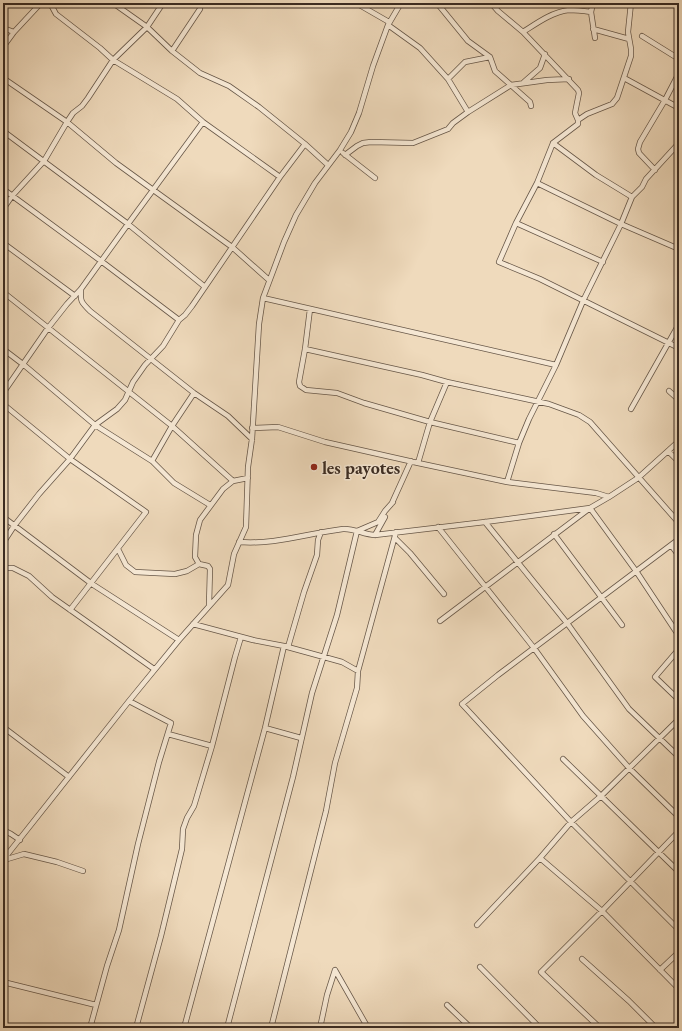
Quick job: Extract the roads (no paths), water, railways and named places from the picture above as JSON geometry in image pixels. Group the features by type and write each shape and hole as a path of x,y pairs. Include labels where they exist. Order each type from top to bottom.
{"street":[{"path":"3,48 14,32 41,3"},
{"path":"50,3 56,14 113,60 177,99 203,122 280,177"},
{"path":"113,3 146,27 200,73 229,86 253,102 305,144 328,166"},
{"path":"3,210 12,196 44,161 73,113 82,106 113,60 146,27 163,3"},
{"path":"356,3 389,23 420,48 448,79 468,112"},
{"path":"3,860 154,669 228,585 234,554 246,527 259,324 263,298 296,215 308,194 340,150 351,132 359,113 373,66 389,23 401,3"},
{"path":"437,3 468,41 490,57 495,71 530,102 531,106"},
{"path":"491,3 498,11 523,32 569,79 579,93 575,113 578,120"},
{"path":"594,3 591,12 595,38"},
{"path":"631,3 628,32 631,56 617,98 612,104 587,114 578,120 578,124 554,143 537,183 516,222 499,262 540,279 679,348"},
{"path":"172,50 200,9"},
{"path":"523,32 538,22 558,12 571,10 591,12"},
{"path":"3,28 14,32"},
{"path":"593,29 629,39"},
{"path":"642,36 679,59"},
{"path":"524,82 540,68 545,54"},
{"path":"448,79 465,62 490,57"},
{"path":"655,170 639,153 638,149 640,142 666,100 679,73"},
{"path":"3,78 67,122 116,163 232,246 269,280"},
{"path":"624,78 679,108"},
{"path":"345,155 363,143 413,142 448,130 468,112 511,85 524,82 569,79"},
{"path":"3,393 24,365 48,328 81,289 203,122"},
{"path":"3,131 128,224 206,286"},
{"path":"554,143 596,175 632,197"},
{"path":"507,482 519,444 537,402 556,365 583,301 621,224 632,197 679,143"},
{"path":"3,543 14,526 39,494 70,459 95,425 118,409 125,400 130,392 129,389 133,382 162,346 179,320 192,306 280,177 305,144"},
{"path":"340,150 375,178"},
{"path":"537,183 621,224 679,249"},
{"path":"3,190 179,320"},
{"path":"516,222 603,262"},
{"path":"3,243 74,296"},
{"path":"81,289 80,299 85,306 194,393 228,416 252,439"},
{"path":"3,292 172,426 233,481"},
{"path":"263,298 556,365"},
{"path":"310,309 299,382 300,386 306,390 337,393 364,403 430,422 519,444"},
{"path":"631,409 679,324"},
{"path":"305,348 447,382 549,404 579,415 590,422 679,523"},
{"path":"3,349 95,425 152,461 174,483 210,505"},
{"path":"418,463 430,422 447,382"},
{"path":"669,391 679,400"},
{"path":"152,461 172,426 194,393"},
{"path":"3,404 70,459 146,512 92,584 70,610"},
{"path":"252,428 278,428 325,442 507,482 596,493 609,497"},
{"path":"440,621 590,508 638,478 679,441"},
{"path":"668,451 679,462"},
{"path":"375,534 393,502 411,461"},
{"path":"199,564 195,557 196,535 200,520 223,489 233,481 248,478"},
{"path":"227,1028 293,777 312,693 337,615 358,532 378,522 393,502"},
{"path":"239,542 250,543 275,541 349,528 358,532 375,534 396,532 590,508"},
{"path":"590,508 636,571 679,636"},
{"path":"3,517 92,584 179,640"},
{"path":"485,522 567,623 629,709 660,737 679,757"},
{"path":"438,527 534,648 583,716 630,769 679,817"},
{"path":"184,1028 286,647 317,555 318,540 321,532"},
{"path":"271,1028 326,811 335,763 357,688 358,671 396,532"},
{"path":"554,534 622,625"},
{"path":"395,538 410,553 444,594"},
{"path":"679,539 498,675 462,704 571,822 679,930"},
{"path":"670,545 679,556"},
{"path":"118,549 126,565 135,572 175,574 187,571 199,564 208,566 210,569 209,605"},
{"path":"3,568 13,568 29,576 52,597 154,669"},
{"path":"193,624 342,662 358,671"},
{"path":"136,1028 161,936 182,849 183,829 194,806 212,746 241,637"},
{"path":"679,649 655,677 679,700"},
{"path":"90,1028 120,930 138,844 171,723 129,701"},
{"path":"477,925 540,858 571,822 630,769 679,719"},
{"path":"3,727 68,777"},
{"path":"265,728 302,738"},
{"path":"168,734 212,746"},
{"path":"563,759 679,872"},
{"path":"3,830 20,840"},
{"path":"600,1028 541,972 602,912 679,831"},
{"path":"3,860 24,854 57,862 83,871"},
{"path":"540,858 602,912 679,989"},
{"path":"660,970 679,952"},
{"path":"582,959 629,1001 656,1028"},
{"path":"480,967 540,1028"},
{"path":"320,1028 327,994 335,970 368,1028"},
{"path":"3,982 96,1005"},
{"path":"447,1005 471,1028"}],"place":[{"name":"les payotes","path":"314,467"}]}
